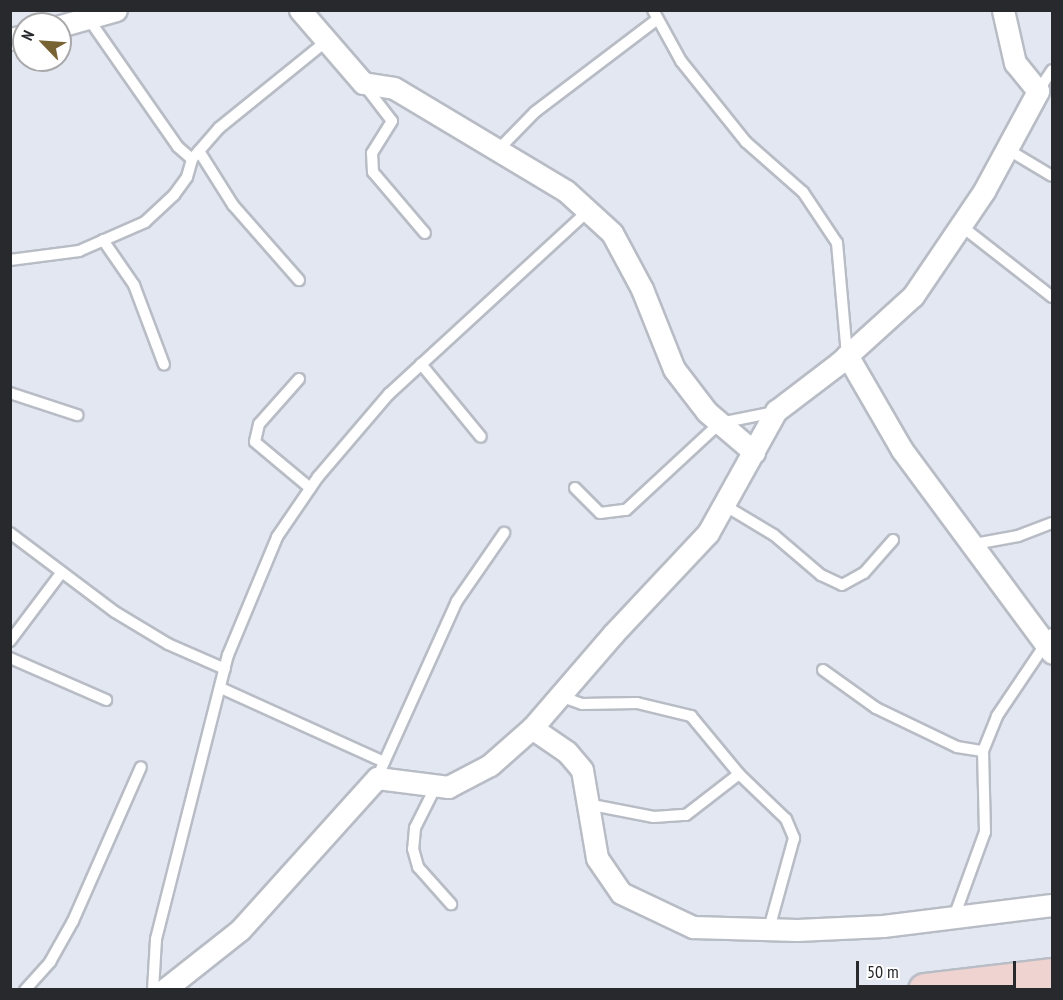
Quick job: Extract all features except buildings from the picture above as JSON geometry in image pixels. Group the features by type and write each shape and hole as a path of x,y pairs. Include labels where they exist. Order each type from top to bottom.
{"main road":[{"path":"925,990 1053,975"}],"street":[{"path":"300,10 324,43 363,83 394,88 566,191 612,233 642,289 674,369 720,423 754,452"},
{"path":"164,990 240,930 380,770 436,786 448,787 490,765 532,728 708,533 776,411 847,355 912,296 960,225 1038,91 1015,63 1003,10"},
{"path":"72,22 104,13"},
{"path":"847,355 902,450 969,545 1051,644"},
{"path":"532,728 567,752 582,770 597,858 621,893 693,927 769,929 883,926 1053,905"}],"lane":[{"path":"104,13 178,147 196,155 239,213 299,280"},
{"path":"497,151 535,112 654,16 746,142 803,192 837,243 847,355"},
{"path":"10,260 80,251 145,222 174,195 187,177 196,155 219,128 324,43"},
{"path":"1038,91 1053,70"},
{"path":"363,83 392,121 372,153 373,172 425,232"},
{"path":"1006,149 1053,176"},
{"path":"153,990 156,939 225,669 277,537 310,488 389,394 588,211"},
{"path":"960,225 1053,297"},
{"path":"103,240 134,285 164,365"},
{"path":"421,364 481,437"},
{"path":"298,379 259,424 255,442 310,488"},
{"path":"10,393 77,415"},
{"path":"575,489 600,513 626,510 720,423 776,411"},
{"path":"724,505 774,535 821,575 842,585 864,573 893,540"},
{"path":"969,545 1018,536 1053,523"},
{"path":"10,533 62,572 168,644 225,669"},
{"path":"221,688 380,770 457,601 504,533"},
{"path":"10,641 62,572"},
{"path":"954,917 985,832 983,751 997,716 1051,644"},
{"path":"10,657 106,700"},
{"path":"823,670 876,708 957,747 983,751"},
{"path":"560,696 582,704 637,703 691,716 739,774 786,819 794,832 769,929"},
{"path":"25,990 50,962 73,921 141,767"},
{"path":"586,804 654,817 686,815 739,774"},
{"path":"436,786 416,828 413,849 418,867 451,904"}]}
